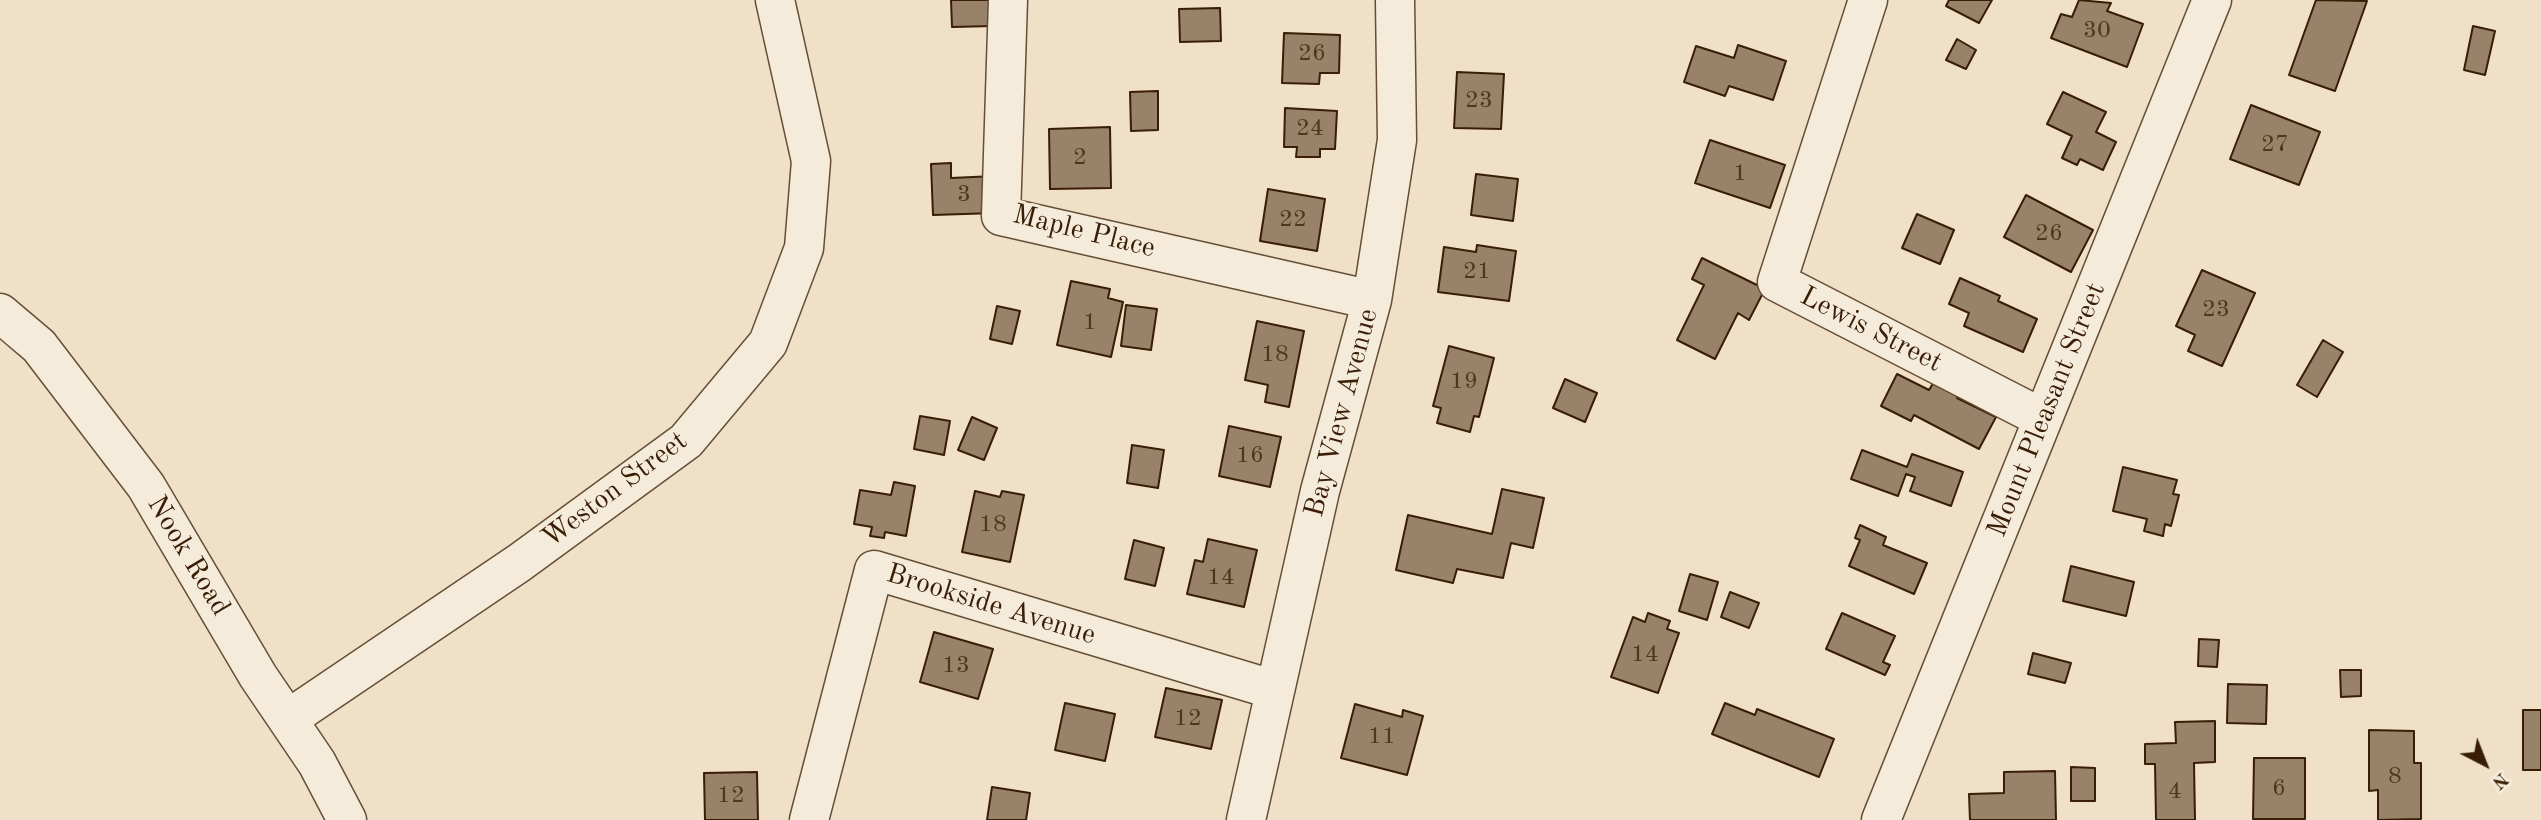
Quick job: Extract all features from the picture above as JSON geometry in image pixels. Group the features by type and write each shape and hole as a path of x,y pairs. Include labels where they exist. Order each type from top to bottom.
{"street":[{"name":"Weston Street","path":"288,719 519,563 686,441 768,343 804,248 811,161 775,0"},
{"name":"Maple Place","path":"1008,0 1001,216 1372,300"},
{"name":"Bay View Avenue","path":"1246,820 1320,491 1372,300 1397,140 1395,0"},
{"name":"Lewis Street","path":"1868,0 1777,282 2042,418"},
{"name":"Mount Pleasant Street","path":"1881,820 2212,0"},
{"name":"Nook Road","path":"0,313 39,346 122,452 164,515 258,676 317,763 347,820"},
{"name":"Brookside Avenue","path":"809,820 874,570 1275,690"}],"building":[{"path":"951,0 993,0 994,26 952,27"},
{"path":"1949,0 1992,0 1979,23 1946,6"},
{"path":"2079,0 2111,3 2107,11 2143,24 2127,67 2051,38 2061,14 2072,17"},
{"path":"2316,0 2367,1 2335,91 2289,75"},
{"path":"1220,8 1221,41 1180,42 1179,9"},
{"path":"2473,26 2495,31 2485,75 2464,70"},
{"path":"1284,33 1340,35 1339,73 1320,73 1319,84 1282,83"},
{"path":"1957,39 1976,50 1966,69 1946,60"},
{"path":"1738,45 1786,61 1773,100 1729,86 1725,96 1684,82 1696,46 1734,58"},
{"path":"1457,72 1504,74 1501,129 1454,128"},
{"path":"1158,91 1158,130 1131,131 1130,92"},
{"path":"2063,92 2106,112 2096,132 2116,142 2103,170 2080,159 2077,165 2062,158 2072,136 2047,124"},
{"path":"2251,105 2320,132 2299,185 2230,159"},
{"path":"1285,108 1337,111 1335,149 1320,149 1320,157 1296,157 1297,147 1284,147"},
{"path":"1110,127 1111,188 1050,189 1049,129"},
{"path":"1710,140 1785,165 1770,208 1695,183"},
{"path":"951,163 951,178 995,176 996,213 933,215 931,164"},
{"path":"1476,174 1518,179 1513,221 1471,215"},
{"path":"1268,189 1325,199 1317,251 1260,241"},
{"path":"2026,195 2093,230 2071,272 2004,237"},
{"path":"1917,214 1954,230 1940,264 1902,248"},
{"path":"1477,245 1516,251 1509,301 1438,292 1444,247 1476,252"},
{"path":"1702,258 1765,289 1749,320 1738,313 1715,359 1677,340 1704,285 1692,279"},
{"path":"2202,270 2255,293 2222,366 2188,351 2195,335 2176,326"},
{"path":"1960,278 2000,296 1998,301 2037,319 2023,352 1964,326 1969,313 1949,304"},
{"path":"1071,281 1110,289 1108,298 1123,302 1111,357 1057,345"},
{"path":"1126,305 1157,309 1151,350 1121,346"},
{"path":"997,306 1020,311 1012,344 990,339"},
{"path":"1257,321 1304,331 1289,407 1265,402 1268,385 1245,380"},
{"path":"2323,340 2343,352 2317,397 2297,385"},
{"path":"1449,346 1494,358 1479,417 1474,416 1470,432 1437,423 1441,408 1433,406"},
{"path":"1897,374 1929,390 1938,375 1963,388 1957,398 1996,417 1979,449 1914,415 1911,421 1881,406"},
{"path":"1565,379 1597,393 1585,422 1553,408"},
{"path":"920,416 950,421 944,455 914,449"},
{"path":"972,417 997,428 984,460 958,450"},
{"path":"1229,426 1281,437 1270,487 1219,476"},
{"path":"1132,445 1164,450 1158,488 1127,483"},
{"path":"1862,450 1907,467 1912,454 1963,472 1951,506 1910,491 1915,477 1906,474 1898,496 1851,479"},
{"path":"2123,467 2177,480 2173,494 2179,495 2171,526 2165,524 2163,536 2144,531 2147,519 2113,511"},
{"path":"894,482 915,486 906,536 885,532 884,538 870,536 872,527 854,524 860,490 891,495"},
{"path":"1502,489 1544,498 1533,548 1511,543 1503,578 1457,569 1453,583 1396,570 1408,515 1492,534"},
{"path":"975,491 1000,497 1002,491 1024,495 1010,562 962,552"},
{"path":"1860,525 1886,537 1883,545 1927,563 1914,594 1849,566 1860,540 1855,538"},
{"path":"1208,539 1257,550 1244,607 1187,594 1195,560 1203,562"},
{"path":"1134,540 1164,548 1155,586 1125,579"},
{"path":"2071,566 2134,582 2126,616 2063,601"},
{"path":"1690,574 1718,582 1707,620 1679,611"},
{"path":"1730,592 1759,603 1749,628 1721,617"},
{"path":"1648,613 1670,621 1667,629 1679,633 1658,693 1611,677 1633,617 1645,622"},
{"path":"1842,613 1895,636 1883,662 1890,665 1885,675 1826,649"},
{"path":"934,632 993,649 978,699 920,682"},
{"path":"2199,639 2219,640 2217,667 2198,666"},
{"path":"2033,653 2071,663 2065,683 2028,674"},
{"path":"2340,670 2361,670 2361,696 2341,697"},
{"path":"2228,684 2267,685 2266,724 2227,723"},
{"path":"1166,688 1222,700 1211,749 1155,737"},
{"path":"1065,703 1115,714 1105,761 1055,750"},
{"path":"1725,703 1755,715 1757,709 1834,739 1819,777 1712,734"},
{"path":"1355,704 1402,717 1403,710 1423,716 1407,775 1341,758"},
{"path":"2523,710 2541,710 2541,770 2523,770"},
{"path":"2215,721 2215,762 2194,763 2195,820 2156,820 2155,764 2145,764 2145,744 2176,743 2175,722"},
{"path":"2369,730 2414,731 2414,763 2421,763 2421,819 2378,820 2378,790 2369,791"},
{"path":"2254,758 2305,758 2305,819 2253,819"},
{"path":"2071,767 2095,768 2095,801 2071,801"},
{"path":"2055,771 2056,820 1970,820 1969,794 2004,793 2004,772"},
{"path":"757,772 758,820 705,820 704,773"},
{"path":"992,787 1030,793 1026,820 987,820"}]}
